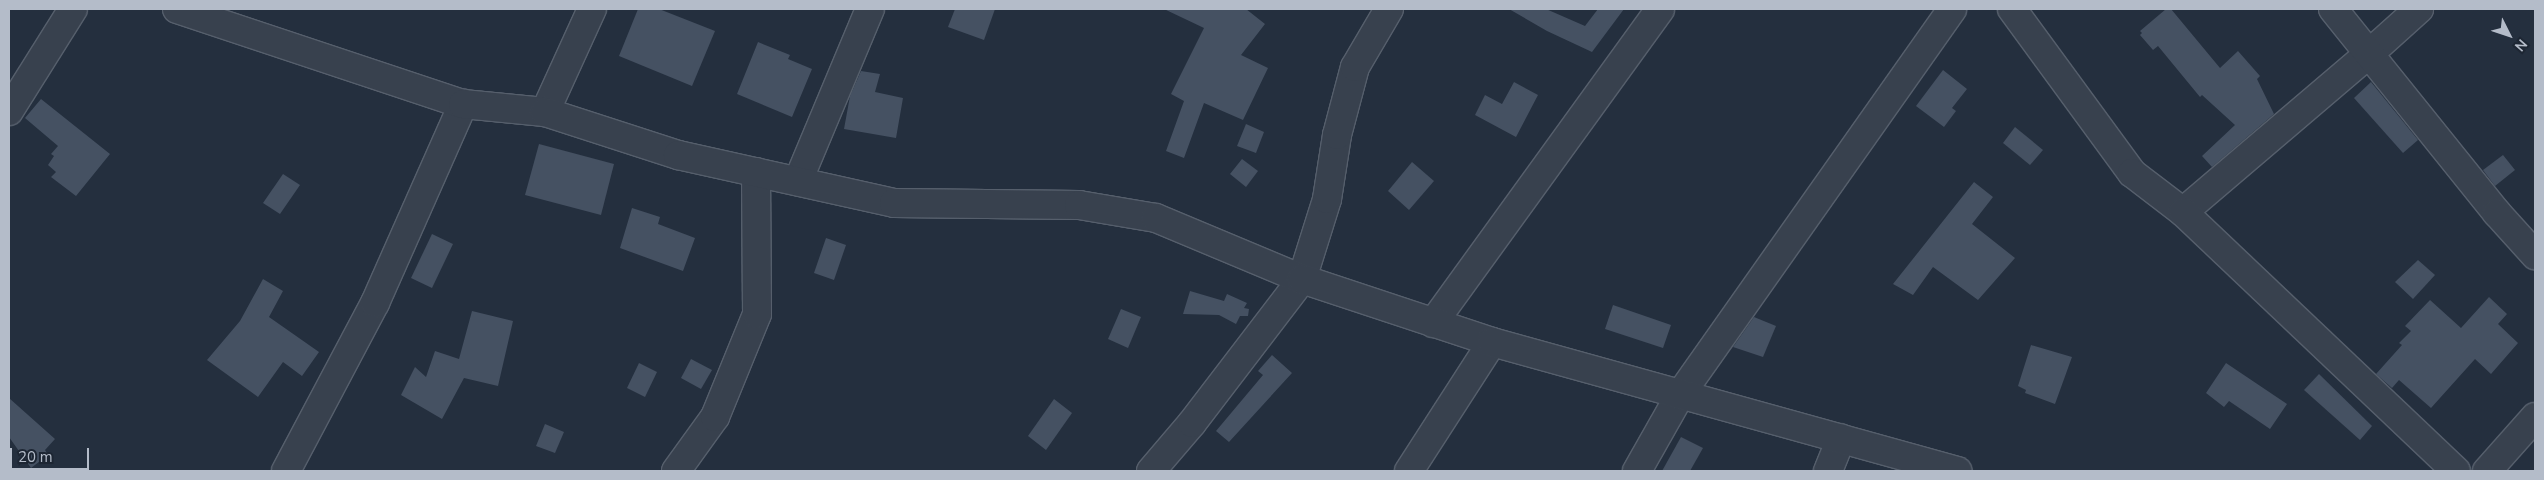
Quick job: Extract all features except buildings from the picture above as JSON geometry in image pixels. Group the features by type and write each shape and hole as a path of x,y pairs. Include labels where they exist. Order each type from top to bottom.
{"street":[{"path":"9,111 73,9"},
{"path":"178,9 463,104 545,112 678,155 894,203 1079,205 1156,218 1302,279 1492,342 1957,471"},
{"path":"545,112 592,9"},
{"path":"798,181 870,9"},
{"path":"1151,471 1192,422 1302,279 1327,199 1337,135 1355,67 1390,9"},
{"path":"1433,323 1660,9"},
{"path":"1637,471 1680,395 1952,9"},
{"path":"2012,9 2132,173 2183,212 2456,471"},
{"path":"2333,9 2497,213 2535,255"},
{"path":"2183,212 2419,9"},
{"path":"286,471 375,303 463,104"},
{"path":"676,471 715,417 756,314 756,172"},
{"path":"1409,471 1492,342"},
{"path":"2487,471 2535,417"},
{"path":"1828,471 1841,440"}]}
